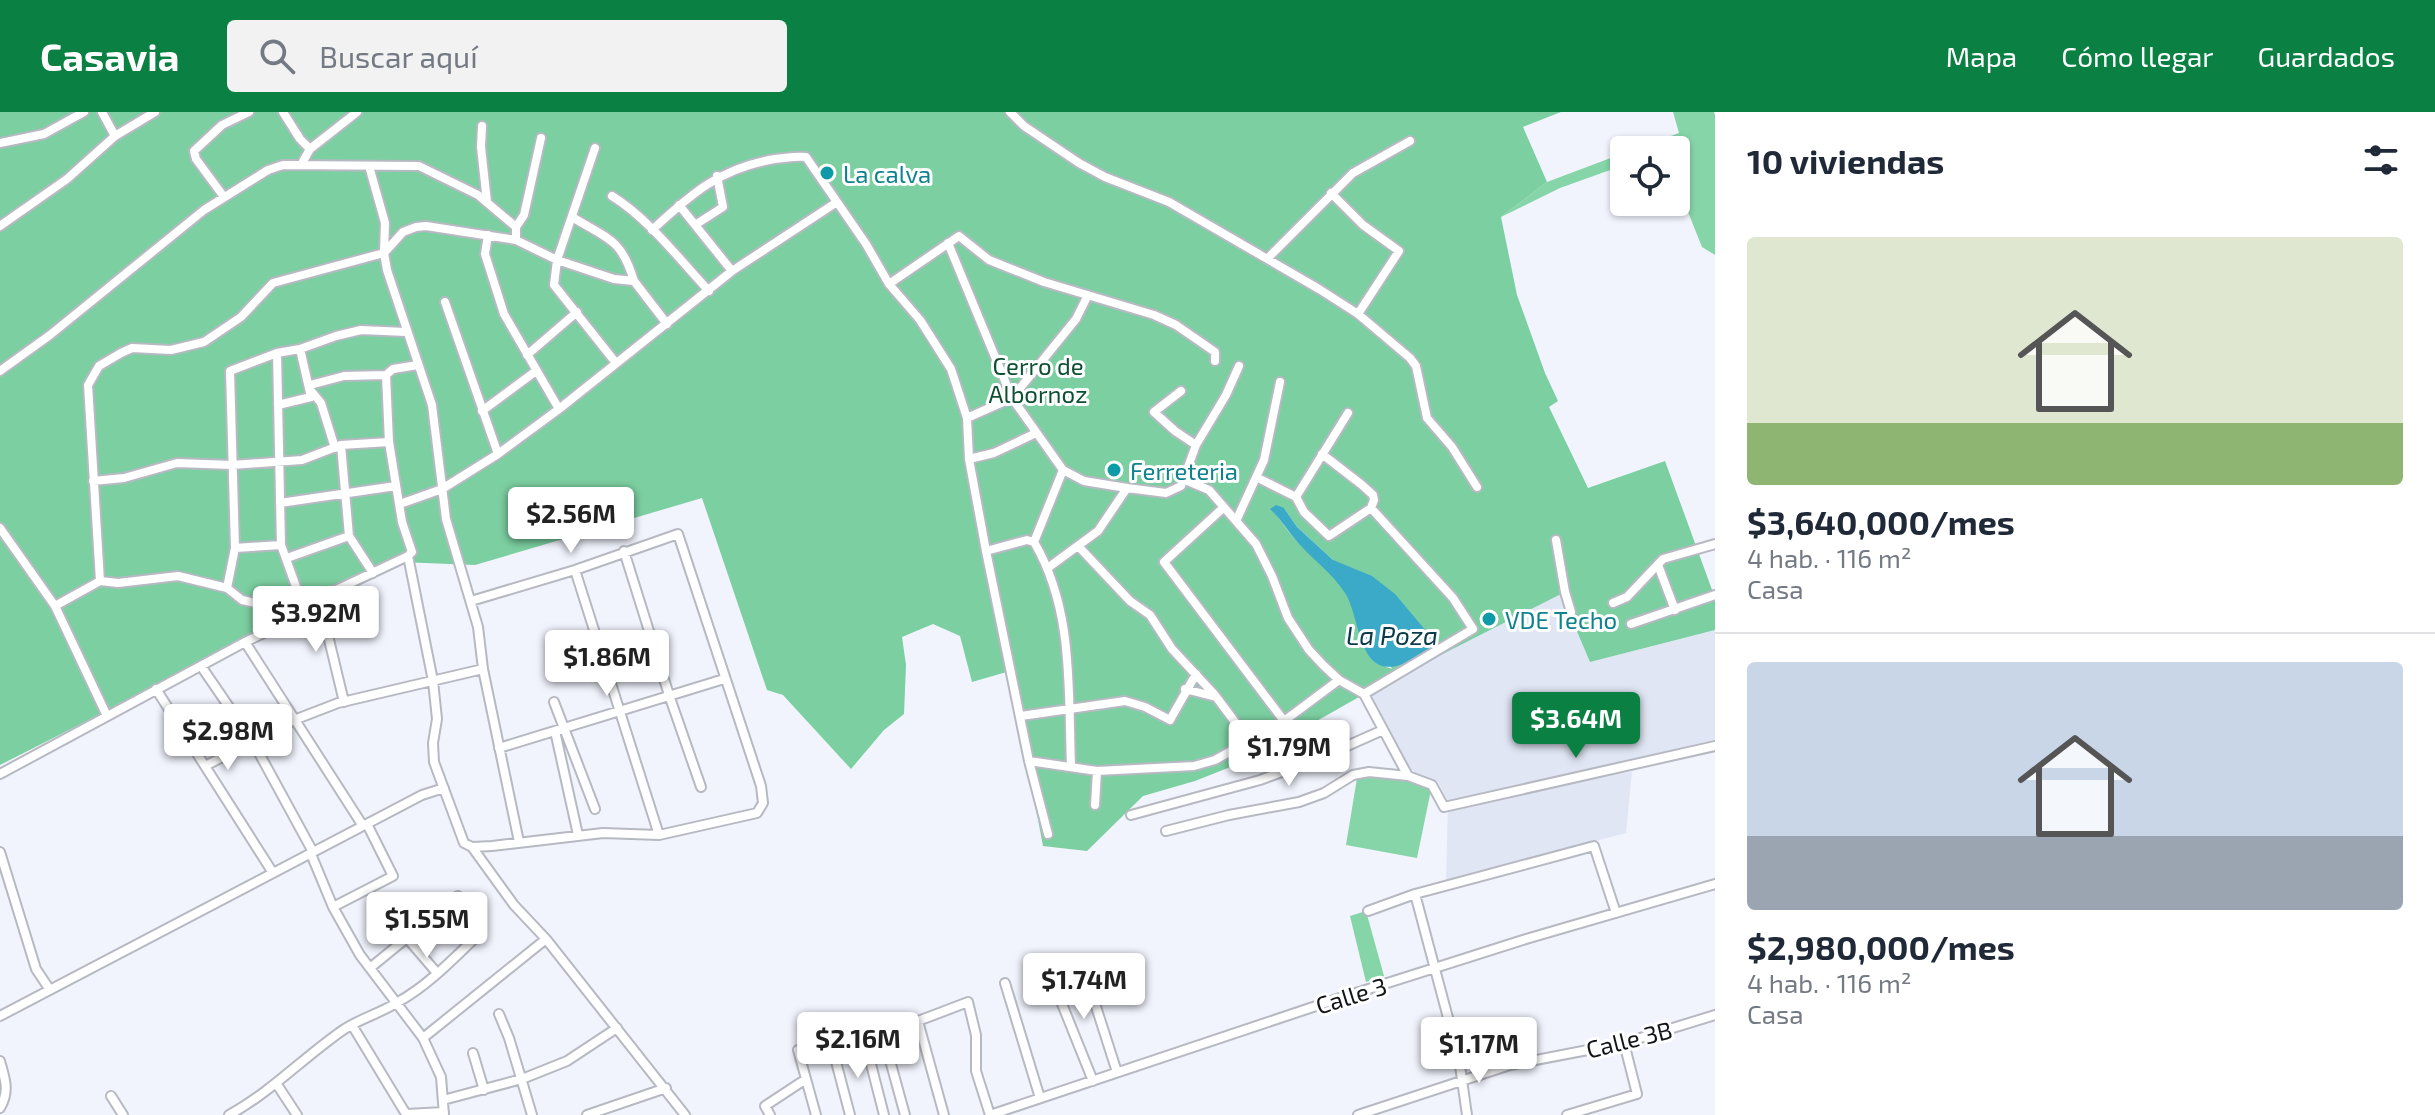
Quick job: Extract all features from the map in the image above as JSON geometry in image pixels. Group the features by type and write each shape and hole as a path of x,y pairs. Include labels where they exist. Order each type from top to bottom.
{"street":[{"path":"0,143 44,134 84,112"},
{"path":"102,112 115,136"},
{"path":"0,226 67,179 115,136 155,112"},
{"path":"224,197 196,159 194,151 222,125 249,112"},
{"path":"283,112 310,149"},
{"path":"301,165 310,149 357,112"},
{"path":"1010,112 1024,126 1079,163 1105,177 1169,202 1358,314 1416,366 1427,418 1452,447 1477,487"},
{"path":"482,126 487,203"},
{"path":"516,240 516,227 524,215 541,138"},
{"path":"1268,258 1353,173 1410,141"},
{"path":"595,148 557,260 554,285 616,363"},
{"path":"652,230 717,176 747,164 806,157 889,284 920,320 951,369 967,418 969,459 986,551 1029,761 1048,834"},
{"path":"0,371 50,335 186,224 268,170 283,165 419,166 460,185 516,227"},
{"path":"369,166 385,223 384,253 406,332 432,405 446,519 481,639 483,669 519,842"},
{"path":"695,225 723,207 717,176"},
{"path":"1331,193 1363,225 1399,251 1358,314"},
{"path":"612,196 652,230 709,291"},
{"path":"400,504 442,489 498,454 732,271 837,202"},
{"path":"679,205 732,271"},
{"path":"572,217 617,244 627,256 634,281 667,324"},
{"path":"100,581 88,385 99,366 132,348 171,350 204,342 241,317 273,283 384,253 403,232 426,226 516,240 557,260 614,279 634,281"},
{"path":"488,235 485,254 504,314 559,409"},
{"path":"889,284 959,236 989,260 1019,273 1154,315 1176,325 1215,352 1215,361"},
{"path":"948,243 1012,398 1063,470 1084,481 1166,493 1181,486 1196,445 1226,395 1239,366"},
{"path":"967,418 1012,398 1076,319 1088,295"},
{"path":"445,302 498,454"},
{"path":"527,355 577,312"},
{"path":"227,588 235,548 230,371 277,353 361,330 406,332"},
{"path":"278,405 311,397 300,349"},
{"path":"0,774 291,620 301,602 281,545 277,353"},
{"path":"311,389 344,376 386,375 393,369 418,365"},
{"path":"482,411 536,371"},
{"path":"55,606 100,581 118,583 178,576 227,588 242,600 256,603 301,602 319,598 408,556 412,552 402,522 389,442 386,375"},
{"path":"1236,521 1264,460 1280,382"},
{"path":"311,389 321,403 338,446 349,536 373,573"},
{"path":"1181,391 1154,412 1196,445"},
{"path":"1296,497 1348,413"},
{"path":"969,459 994,453 1036,433"},
{"path":"93,481 124,478 177,463 232,465 302,460 338,446 389,442"},
{"path":"1258,478 1296,497 1304,512 1329,536 1371,508 1373,495 1322,454"},
{"path":"1034,542 1063,470"},
{"path":"1185,480 1209,490 1256,544 1288,618 1309,650 1339,680 1364,694 1408,776"},
{"path":"280,503 396,486"},
{"path":"1049,567 1098,531 1127,488"},
{"path":"1223,508 1164,562 1284,721"},
{"path":"1364,694 1470,633 1473,627 1453,598 1371,508"},
{"path":"1,534 55,606 107,716"},
{"path":"471,601 575,570 678,534 761,786 763,803 757,813 659,835 603,833 472,847"},
{"path":"287,558 349,536"},
{"path":"986,551 1027,540 1034,542 1049,567 1060,602 1067,653 1071,766"},
{"path":"1556,540 1561,576 1571,612"},
{"path":"1613,603 1627,597 1663,559 1715,544"},
{"path":"235,548 281,545"},
{"path":"1079,547 1130,601 1150,615 1172,649 1216,697 1250,742"},
{"path":"624,551 701,787"},
{"path":"408,556 433,681 437,719 434,762 464,843 472,847 508,897 546,939 685,1115"},
{"path":"1658,565 1675,610"},
{"path":"575,570 659,835"},
{"path":"1631,624 1715,595"},
{"path":"319,598 344,702"},
{"path":"245,642 365,825 393,876 333,907"},
{"path":"201,666 253,742 312,853 333,907 370,968 423,1038 441,1077 444,1114 405,1115 352,1025"},
{"path":"205,766 294,720 344,702 483,669"},
{"path":"1021,716 1125,701 1170,720 1196,674"},
{"path":"499,748 724,679"},
{"path":"1029,761 1097,771 1194,766 1215,760 1250,742 1339,680"},
{"path":"156,689 273,873"},
{"path":"1185,689 1216,697"},
{"path":"554,702 578,835"},
{"path":"559,730 595,809"},
{"path":"1131,815 1260,780 1383,730"},
{"path":"1166,831 1299,802 1324,793 1353,775 1369,772 1408,776 1432,785 1444,807 1715,746"},
{"path":"1095,805 1097,771"},
{"path":"0,1016 422,795 444,788"},
{"path":"1368,911 1415,894 1594,846 1616,913"},
{"path":"0,852 36,969 50,990"},
{"name":"Calle 3","path":"990,1115 1436,967 1715,884"},
{"path":"1415,894 1436,967 1467,1115"},
{"path":"370,968 458,896"},
{"path":"407,938 437,973"},
{"path":"229,1115 258,1098 352,1025 398,1003 474,939"},
{"path":"423,1038 546,939"},
{"path":"1081,960 1117,1072"},
{"path":"1050,974 1093,1081"},
{"path":"1005,983 1040,1098"},
{"path":"944,1115 918,1021 968,1002 976,1035 976,1071 990,1115"},
{"path":"499,1014 532,1115"},
{"name":"Calle 3B","path":"1358,1115 1510,1065 1624,1043 1715,1015"},
{"path":"443,1100 522,1079 567,1061 617,1028"},
{"path":"882,1031 905,1115"},
{"path":"863,1033 884,1115"},
{"path":"1567,1115 1637,1094 1624,1043"},
{"path":"798,1050 816,1115"},
{"path":"473,1053 484,1090"},
{"path":"834,1054 850,1115"},
{"path":"0,1061 7,1085 0,1108"},
{"path":"770,1115 765,1106 806,1079"},
{"path":"276,1083 297,1115"},
{"path":"587,1115 666,1088"},
{"path":"111,1096 123,1115"},
{"path":"616,1105 619,1115"}],"shaded area":[{"path":"1562,593 1590,662 1715,630 1715,749 1574,781 1632,772 1626,833 1446,880 1448,801 1438,782 1408,774 1366,693"}],"green space":[{"name":"Cerro de Albornoz","path":"0,112 1561,112 1523,127 1547,182 1501,217 1517,295 1558,401 1549,407 1588,488 1665,461 1715,598 1715,630 1590,662 1561,594 1366,693 1248,760 1195,781 1143,796 1087,851 1043,846 1010,671 972,682 960,636 933,624 902,637 906,665 904,714 884,730 851,769 783,695 767,690 702,498 475,565 400,562 0,765","holes":["1284,508 1297,527 1333,560 1392,669 1372,658 1367,651 1352,604 1341,585 1294,538 1271,509"]},
{"path":"1673,112 1714,112 1715,255 1702,247 1690,216 1690,136 1671,136 1679,133"},
{"path":"1610,158 1610,170 1560,188 1501,217 1547,182"},
{"path":"1392,770 1433,780 1417,858 1346,845 1358,772"},
{"path":"1366,911 1384,976 1366,982 1350,916"}],"water":[{"name":"La Poza","path":"1276,505 1284,508 1297,527 1333,560 1372,576 1395,594 1432,638 1434,644 1431,648 1403,664 1388,667 1377,663 1363,644 1345,593 1270,509"}],"place":[{"name":"La calva","path":"827,173"},
{"name":"Ferreteria","path":"1114,470"},
{"name":"VDE Techo","path":"1489,619"}]}
